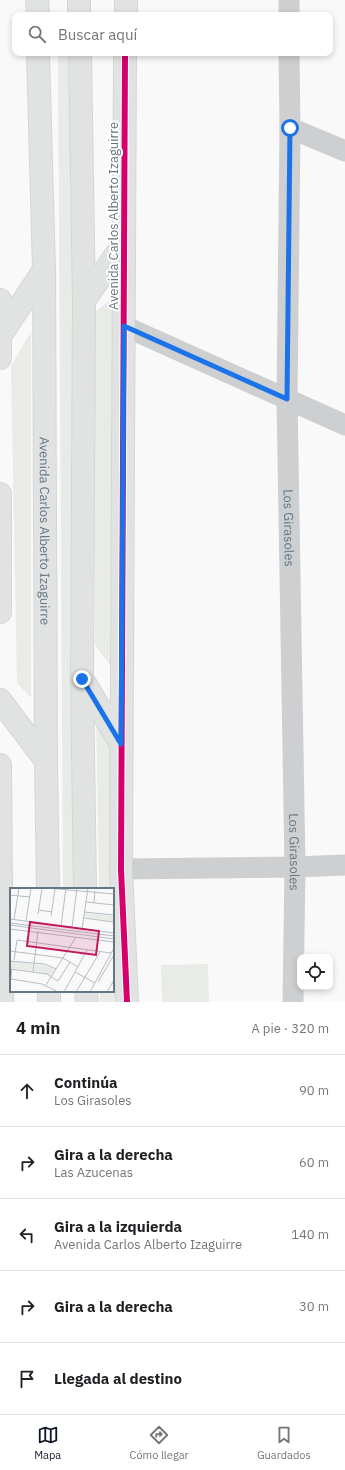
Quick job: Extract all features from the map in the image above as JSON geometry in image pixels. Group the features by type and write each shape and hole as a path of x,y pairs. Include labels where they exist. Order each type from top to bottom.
{"main road":[{"path":"37,0 38,12"},
{"path":"79,0 79,12"},
{"path":"126,0 126,12"},
{"name":"Avenida Carlos Alberto Izaguirre","path":"38,56 44,270 48,888"},
{"path":"80,56 84,301 82,679 85,888"},
{"name":"Avenida Carlos Alberto Izaguirre","path":"126,56 121,868 127,1002"},
{"path":"84,301 124,243"},
{"path":"0,336 44,270"},
{"path":"0,300 0,358"},
{"path":"0,494 0,612"},
{"path":"82,679 121,744"},
{"path":"0,700 46,761"},
{"path":"0,765 2,1002"}],"street":[{"path":"289,0 289,12"},
{"name":"Los Girasoles","path":"289,56 290,128 287,399 295,867 293,1002"},
{"path":"290,128 345,151"},
{"path":"124,326 345,425"},
{"path":"121,868 295,867 345,865"}],"shaded area":[{"path":"58,56 72,56 77,888 63,888"},
{"path":"113,298 111,666 95,645 94,313"},
{"path":"31,332 31,698 17,683 11,366"},
{"path":"96,708 114,728 118,1002 100,1002 100,992 114,992 114,888 99,888"},
{"path":"208,964 209,1002 162,1002 161,965"}],"cycle path":[{"path":"125,56 121,869 127,1002"}],"route":[{"path":"82,679 121,744 124,326 287,399 290,128"}]}
